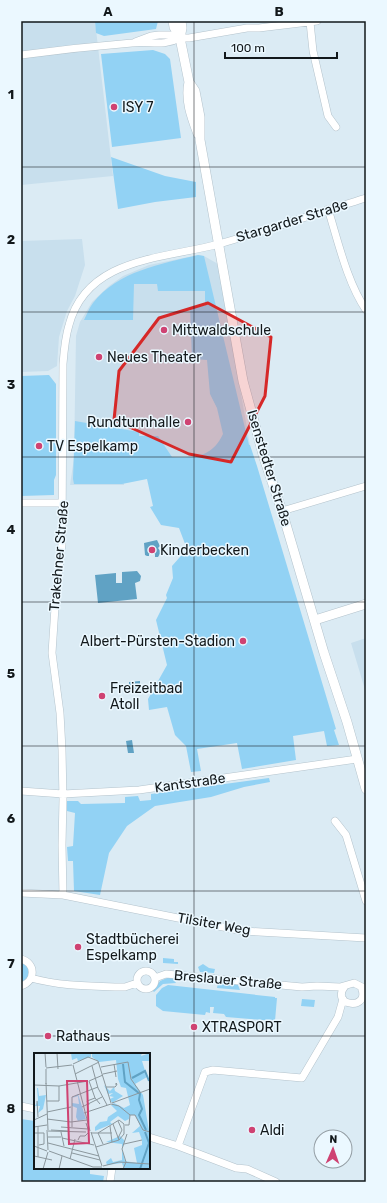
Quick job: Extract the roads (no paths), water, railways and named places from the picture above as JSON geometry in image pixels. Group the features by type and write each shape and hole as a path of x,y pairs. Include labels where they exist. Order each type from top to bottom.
{"street":[{"name":"Isenstedter Straße","path":"173,21 174,27 180,38 189,82 187,92 192,117 200,140 243,381 264,458 282,511 366,789"},
{"name":"Isenstedter Straße","path":"180,38 182,28 181,21"},
{"path":"21,55 135,42 160,44 172,42 180,38 317,21"},
{"path":"310,22 313,51 328,116 336,127"},
{"name":"Stargarder Straße","path":"218,244 366,198"},
{"path":"328,209 345,264 360,300 366,310"},
{"name":"Trakehner Straße","path":"64,895 62,845 62,750 60,713 52,653 56,592 62,544 64,503 63,364 68,325 80,301 91,288 106,275 139,261 218,244"},
{"path":"282,511 366,486"},
{"path":"21,503 64,503"},
{"path":"315,620 366,604"},
{"name":"Kantstraße","path":"21,791 63,794 139,790 357,759"},
{"path":"334,821 346,835 366,901"},
{"name":"Tilsiter Weg","path":"21,893 64,895 243,931 366,938"},
{"path":"21,959 26,960 31,966 32,970 31,978 26,984 21,986"},
{"name":"Breslauer Straße","path":"143,972 149,972 154,978 154,984 150,989 141,988 137,983 138,975 143,972"},
{"name":"Breslauer Straße","path":"154,978 166,974 302,987 334,992 343,997"},
{"name":"Breslauer Straße","path":"31,978 40,981 119,987 125,987 137,983"},
{"path":"178,1146 205,1072 214,1070 302,1078 338,1017 351,1004 359,1002 364,998 363,988 354,983 345,986 343,989 343,997 338,1017"},
{"name":"Breslauer Straße","path":"302,987 345,986"},
{"path":"343,997 348,1003 351,1004"},
{"path":"21,1106 34,1109"},
{"path":"150,1137 178,1146 236,1168 247,1169 276,1182"},
{"path":"110,1182 112,1169"}],"place":[{"name":"ISY 7","path":"114,107"},
{"name":"Mittwaldschule","path":"164,330"},
{"name":"Neues Theater","path":"99,357"},
{"name":"Rundturnhalle","path":"188,422"},
{"name":"TV Espelkamp","path":"39,446"},
{"name":"Kinderbecken","path":"152,550"},
{"name":"Albert-Pürsten-Stadion","path":"243,641"},
{"name":"Freizeitbad Atoll","path":"102,696"},
{"name":"Stadtbücherei Espelkamp","path":"78,947"},
{"name":"XTRASPORT","path":"194,1027"},
{"name":"Rathaus","path":"48,1036"},
{"name":"Aldi","path":"252,1130"}]}
